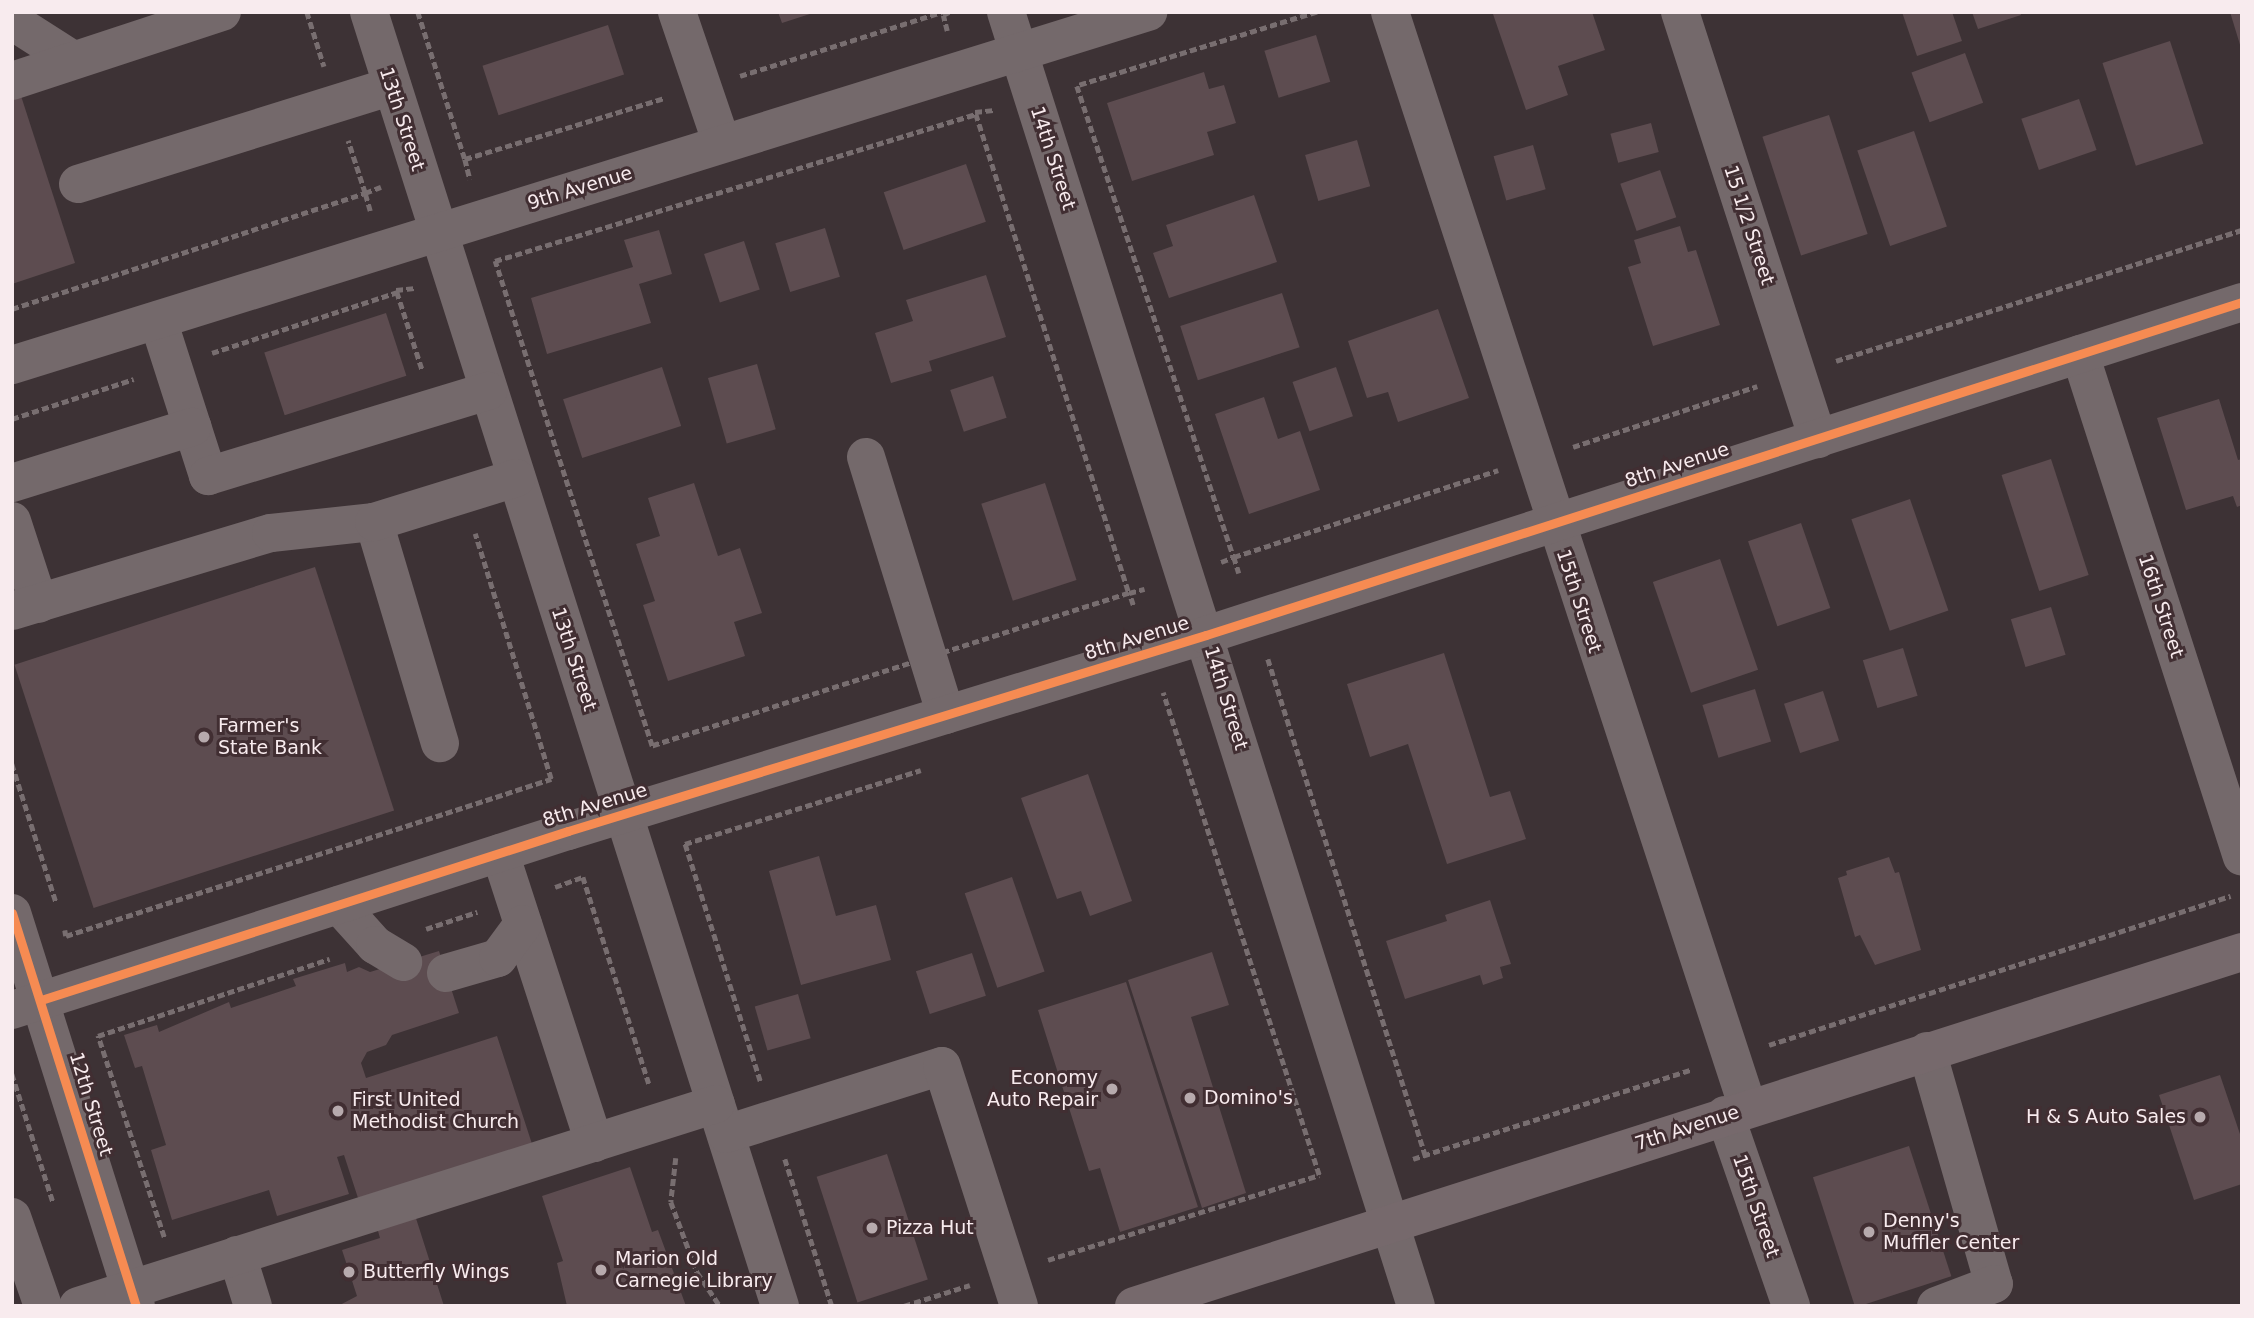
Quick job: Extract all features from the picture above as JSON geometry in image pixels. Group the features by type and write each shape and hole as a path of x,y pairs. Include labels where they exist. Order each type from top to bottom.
{"main road":[{"name":"7th Avenue","path":"1134,1306 2242,951"}],"street":[{"path":"12,81 222,12"},
{"name":"13th Street","path":"369,12 780,1306"},
{"path":"677,12 722,144"},
{"name":"14th Street","path":"1006,12 1206,635 1416,1306"},
{"name":"9th Avenue","path":"12,365 1148,12"},
{"name":"15th Street","path":"1390,12 1729,1058 1736,1112 1789,1303"},
{"name":"15 1/2 Street","path":"1680,12 1818,439"},
{"path":"12,20 74,61"},
{"path":"78,184 392,86"},
{"name":"8th Avenue","path":"26,1005 623,814 1206,635 2242,302"},
{"path":"158,320 208,477 488,391"},
{"name":"16th Street","path":"2080,354 2242,857"},
{"path":"12,483 192,427"},
{"path":"866,457 946,715"},
{"path":"12,521 26,608 271,533 374,522 516,478"},
{"path":"374,522 440,743"},
{"path":"500,853 594,1143"},
{"path":"339,905 389,953"},
{"path":"446,973 498,958 520,912"},
{"name":"12th Street","path":"12,913 26,1005 134,1297"},
{"path":"1927,1051 1994,1284 1936,1306"},
{"path":"78,1306 134,1297 176,1274 663,1121 772,1120 942,1066 1013,1289"},
{"path":"12,1217 43,1306"},
{"path":"237,1255 253,1306"}],"path":[{"path":"307,12 370,212"},
{"path":"418,12 465,159 950,12"},
{"path":"1239,573 1077,86 1317,12"},
{"path":"942,14 950,38"},
{"path":"1133,605 1129,593 976,114 495,261 652,746 929,660 1129,593 1144,589"},
{"path":"12,309 386,186"},
{"path":"1830,362 2242,230"},
{"path":"12,419 397,292 434,408"},
{"path":"1567,449 1768,383"},
{"path":"1214,564 1509,467"},
{"path":"62,922 66,936 551,779 463,495"},
{"path":"1151,697 1164,692 1320,1175"},
{"path":"12,764 58,909"},
{"path":"832,1306 685,844 925,768"},
{"path":"176,1274 98,1036 389,953 520,912 583,877 678,1164 671,1202 697,1272 720,1306"},
{"path":"904,1306 1013,1289 1320,1175 1426,1157 2242,893"},
{"path":"12,1074 57,1214"}],"building":[{"path":"778,12 813,12 813,13 782,23"},
{"path":"1592,12 1605,50 1558,66 1568,95 1526,110 1493,14"},
{"path":"1902,12 1952,12 1962,41 1917,56"},
{"path":"1972,12 2020,12 2021,15 1978,29"},
{"path":"2230,12 2242,12 2242,48 2241,48"},
{"path":"608,25 624,74 499,115 482,66"},
{"path":"1316,35 1330,82 1279,98 1264,51"},
{"path":"2170,41 2203,144 2136,166 2102,63"},
{"path":"1965,53 1983,103 1930,122 1911,72"},
{"path":"12,68 75,263 12,284"},
{"path":"1204,72 1209,89 1224,85 1236,123 1207,132 1214,155 1132,181 1107,103"},
{"path":"2079,99 2097,150 2039,170 2021,119"},
{"path":"1829,115 1868,234 1801,256 1762,137"},
{"path":"1651,123 1659,152 1618,163 1610,134"},
{"path":"1914,131 1947,226 1890,246 1857,151"},
{"path":"1357,140 1370,186 1318,201 1305,155"},
{"path":"1533,145 1546,189 1506,201 1494,156"},
{"path":"966,164 986,222 904,250 884,192"},
{"path":"1660,170 1676,217 1637,231 1620,184"},
{"path":"1254,195 1277,262 1169,298 1153,253 1173,246 1166,225"},
{"path":"1680,226 1688,252 1696,250 1720,325 1653,346 1628,267 1641,263 1634,240"},
{"path":"825,228 840,277 790,292 775,243"},
{"path":"659,230 672,274 639,284 651,323 547,354 531,298 633,267 624,240"},
{"path":"744,241 760,290 720,302 704,254"},
{"path":"986,275 1006,337 929,361 932,371 891,383 875,333 913,321 906,300"},
{"path":"1282,293 1300,347 1198,380 1180,326"},
{"path":"1438,309 1469,398 1398,422 1388,392 1367,398 1348,341"},
{"path":"386,313 406,376 285,415 264,353"},
{"path":"757,364 776,429 727,443 708,378"},
{"path":"662,367 681,426 582,458 563,399"},
{"path":"1336,367 1353,416 1309,431 1293,382"},
{"path":"993,376 1007,418 964,432 950,390"},
{"path":"1264,397 1278,439 1300,431 1320,490 1249,514 1215,414"},
{"path":"2219,399 2238,460 2242,459 2242,505 2237,507 2233,496 2186,510 2157,418"},
{"path":"2051,459 2089,575 2039,591 2002,475"},
{"path":"694,483 718,556 740,548 762,613 734,622 745,656 668,681 643,605 655,601 636,544 660,536 648,498"},
{"path":"1045,483 1077,580 1013,601 981,504"},
{"path":"1910,499 1948,611 1890,631 1851,519"},
{"path":"1801,523 1830,608 1777,626 1748,541"},
{"path":"1720,559 1758,670 1691,693 1653,582"},
{"name":"Farmer's State Bank","path":"315,567 394,810 94,908 14,665"},
{"path":"2051,607 2066,655 2025,667 2011,619"},
{"path":"1903,648 1918,696 1877,708 1863,660"},
{"path":"1444,653 1490,797 1510,791 1526,839 1447,864 1408,744 1370,757 1347,684"},
{"path":"1755,689 1771,742 1718,758 1702,705"},
{"path":"1823,691 1839,740 1800,753 1784,704"},
{"path":"1088,774 1132,901 1090,916 1081,891 1057,899 1021,798"},
{"path":"819,856 836,916 876,905 891,960 801,985 769,871"},
{"path":"1889,857 1895,873 1899,872 1921,950 1875,965 1860,935 1855,937 1838,878 1847,875 1846,871"},
{"path":"1012,877 1045,972 997,988 965,893"},
{"path":"1490,900 1511,964 1500,967 1503,978 1483,985 1480,975 1405,999 1386,941 1447,921 1445,915"},
{"name":"First United Methodist Church","path":"439,951 459,1013 392,1035 386,1045 367,1052 361,1063 366,1078 497,1036 532,1144 358,1198 344,1155 337,1157 349,1194 277,1216 269,1190 172,1220 151,1150 166,1145 142,1066 135,1068 124,1035 157,1025 159,1032 229,1002 231,1008 296,986 293,979 345,963 347,972 359,967 370,972"},
{"path":"1212,952 1229,1005 1191,1017 1246,1193 1202,1208 1128,980"},
{"path":"972,953 986,996 930,1014 916,971"},
{"name":"Economy Auto Repair","path":"1126,982 1198,1207 1120,1232 1100,1168 1089,1171 1038,1010"},
{"path":"798,994 811,1038 767,1051 755,1006"},
{"name":"H & S Auto Sales","path":"2220,1075 2242,1140 2242,1184 2194,1200 2159,1095"},
{"path":"1909,1146 1951,1276 1855,1306 1813,1177"},
{"name":"Pizza Hut","path":"887,1154 928,1280 857,1302 817,1177"},
{"path":"630,1167 652,1232 658,1230 686,1306 567,1306 557,1263 563,1261 542,1196"},
{"path":"414,1212 444,1306 338,1306 357,1296 342,1250 380,1238 376,1224"}],"cycle path":[{"path":"41,1000 568,831 1206,635 2242,302"},
{"path":"12,913 136,1306"}],"place":[{"name":"Farmer's State Bank","path":"204,737"},
{"name":"Economy Auto Repair","path":"1112,1089"},
{"name":"Domino's","path":"1190,1098"},
{"name":"First United Methodist Church","path":"338,1111"},
{"name":"H & S Auto Sales","path":"2200,1117"},
{"name":"Pizza Hut","path":"872,1228"},
{"name":"Denny's Muffler Center","path":"1869,1232"},
{"name":"Marion Old Carnegie Library","path":"601,1270"},
{"name":"Butterfly Wings","path":"349,1272"}]}
